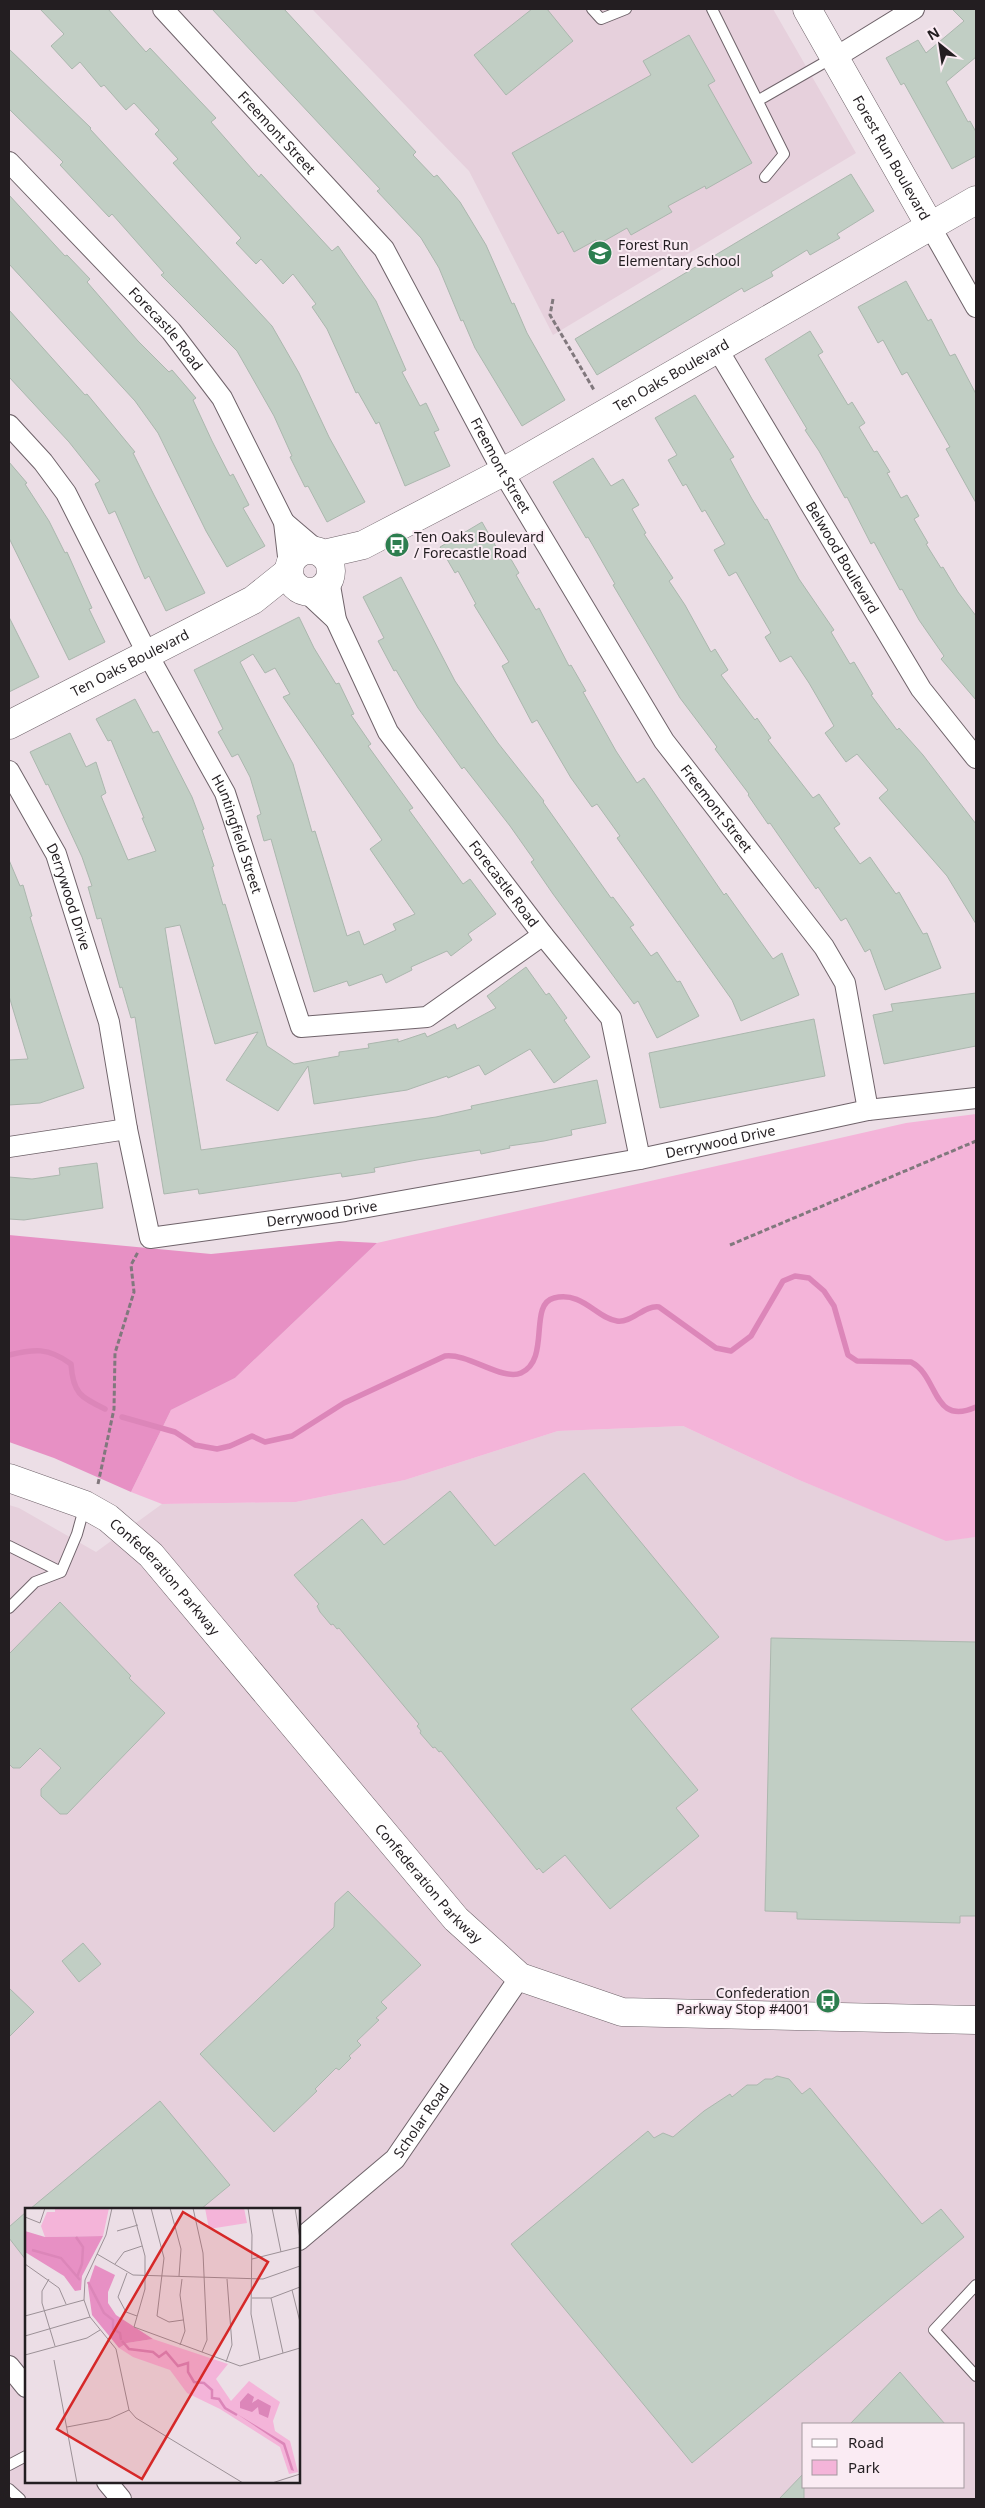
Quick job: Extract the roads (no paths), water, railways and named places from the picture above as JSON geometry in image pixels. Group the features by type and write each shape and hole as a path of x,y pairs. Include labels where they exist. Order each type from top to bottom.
{"street":[{"name":"Freemont Street","path":"163,9 384,249 503,472 664,741 824,947 845,983 868,1110"},
{"name":"Forest Run Boulevard","path":"807,9 836,56 976,307"},
{"path":"836,56 866,40 914,9"},
{"name":"Forecastle Road","path":"9,162 171,331 222,398 336,620 388,732 543,935 611,1018 640,1159"},
{"name":"Ten Oaks Boulevard","path":"9,725 253,600 282,591 310,572 503,472 976,200"},
{"name":"Belwood Boulevard","path":"718,350 921,689 976,758"},
{"name":"Huntingfield Street","path":"9,424 43,462 66,493 148,655 225,793 300,1027 427,1018 543,935"},
{"name":"Forecastle Road","path":"284,522 310,572"},
{"name":"Derrywood Drive","path":"9,771 56,854 109,1022 127,1129 150,1238 345,1211 640,1159 868,1110 976,1098"},
{"path":"9,1147 127,1129"},
{"name":"Confederation Parkway","path":"9,1478 91,1494 108,1518 151,1555 237,1660 456,1919 520,1977 622,2012 976,2020"},
{"name":"Scholar Road","path":"300,2239 395,2159 520,1977"},
{"path":"9,2366 25,2385"},
{"path":"108,2483 121,2499"}],"lane":[{"path":"592,9 601,19 626,9"},
{"path":"712,9 759,100 784,154 765,178"},
{"path":"759,100 836,56"},
{"path":"9,1608 35,1582 62,1572 91,1494"},
{"path":"9,1546 62,1572"},
{"path":"976,2285 934,2330 976,2376"},
{"path":"11,2462 25,2456"},
{"path":"9,2489 20,2499"}],"waterway":[{"path":"122,1417 175,1432 195,1445 217,1449 230,1446 252,1436 265,1442 292,1436 344,1403 445,1356 454,1356 504,1373 521,1373 530,1366 535,1357 542,1310 546,1302 554,1298 573,1298 609,1319 617,1321 622,1321 648,1309 659,1307 716,1348 731,1351 751,1336 783,1281 795,1276 809,1278 824,1291 834,1306 848,1355 857,1361 911,1362 927,1378 943,1405 951,1410 962,1411 976,1407"},
{"path":"9,1355 26,1351 41,1351 63,1358 71,1364 74,1382 79,1393 89,1401 105,1409"}],"place":[{"name":"Forest Run Elementary School","path":"600,253"},
{"name":"Ten Oaks Boulevard / Forecastle Road","path":"397,545"},
{"name":"Confederation Parkway Stop #4001","path":"828,2001"}]}
